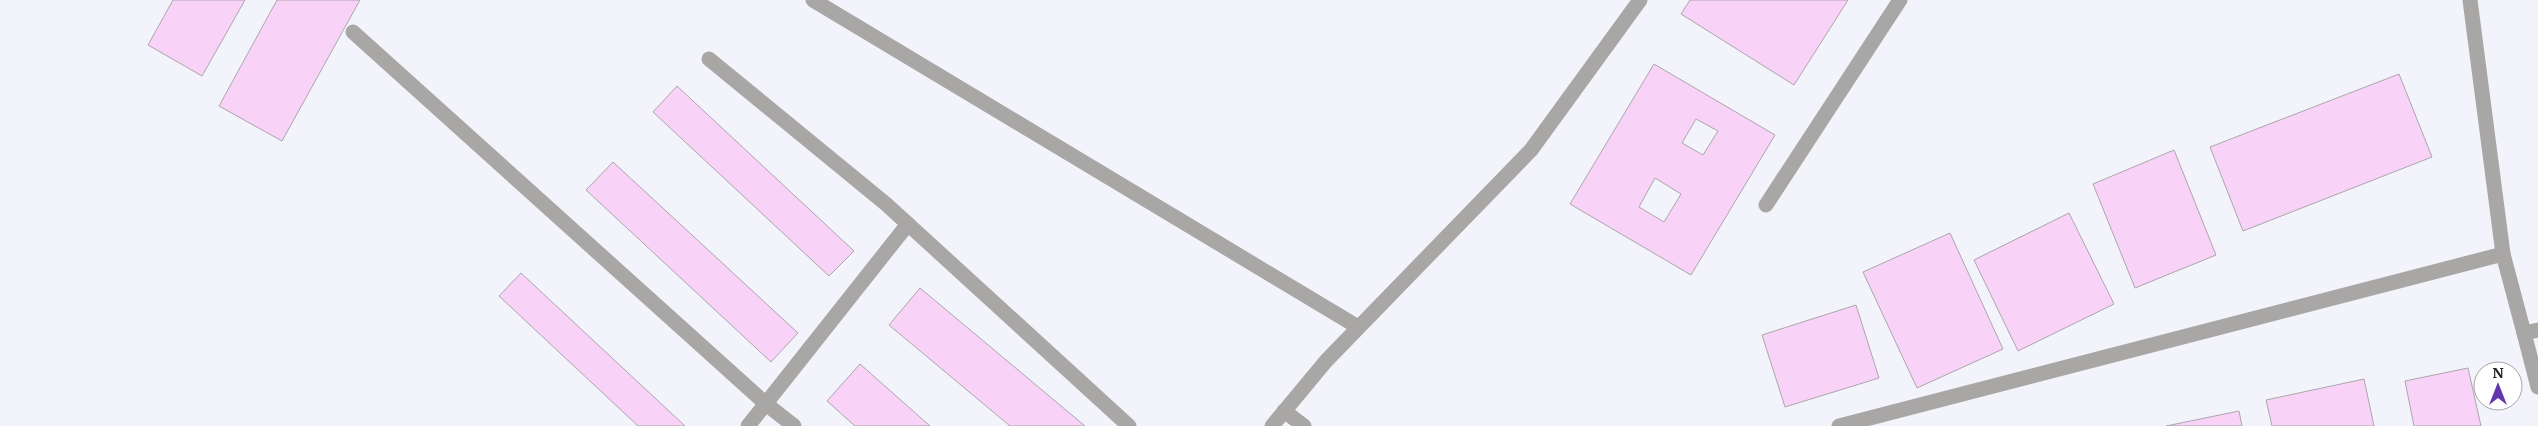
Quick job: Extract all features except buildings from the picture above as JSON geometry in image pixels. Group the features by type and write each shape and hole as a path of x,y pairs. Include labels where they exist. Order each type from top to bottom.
{"street":[{"path":"813,0 1358,327"},
{"path":"1272,426 1326,361 1531,150 1640,0"},
{"path":"1766,205 1900,0"},
{"path":"2470,0 2503,254 2531,331 2538,387"},
{"path":"353,32 766,404 794,426"},
{"path":"710,59 908,224 1130,426"},
{"path":"748,426 908,224"},
{"path":"1839,426 2503,254"},
{"path":"1284,412 1304,426"}]}
